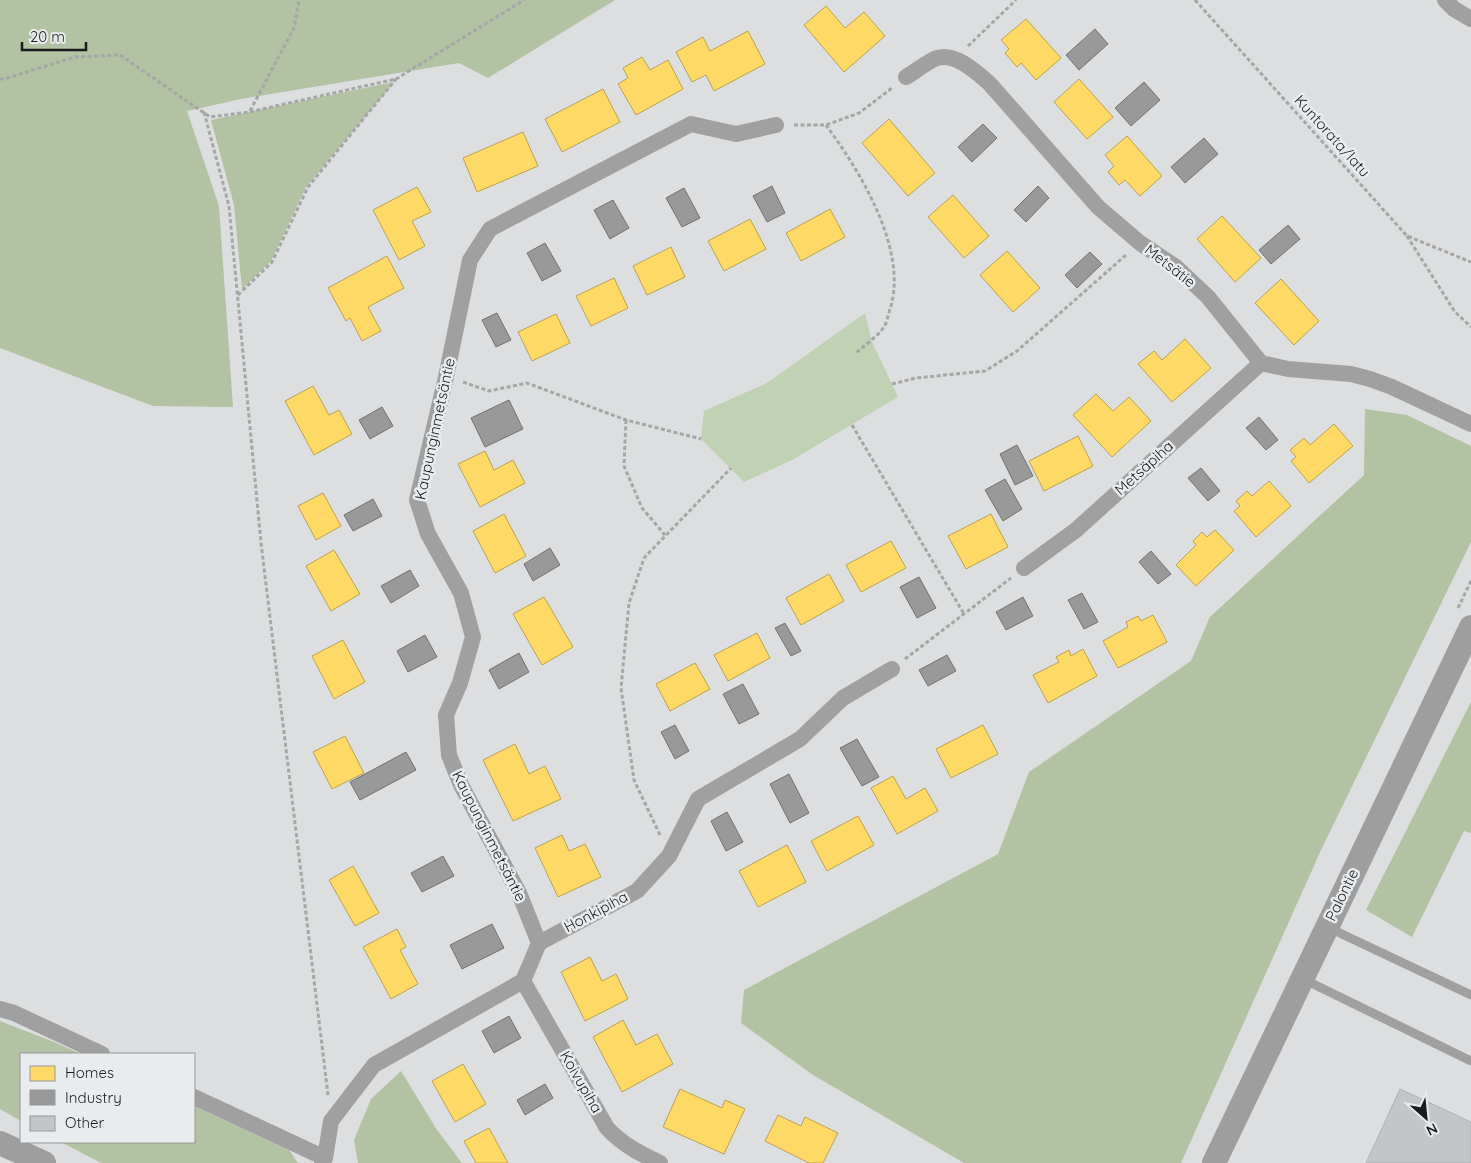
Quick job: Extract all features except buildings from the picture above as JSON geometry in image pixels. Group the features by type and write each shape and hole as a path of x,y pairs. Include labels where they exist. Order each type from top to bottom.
{"street":[{"path":"1445,0 1454,9 1471,19"},
{"path":"906,77 938,58 955,59"},
{"name":"Metsätie","path":"955,59 972,68 989,83 1098,207 1140,243 1176,266 1208,297 1261,363"},
{"name":"Kaupunginmetsäntie","path":"539,943 519,894 461,786 449,755 446,715 460,683 473,637 461,593 428,534 417,500 446,377 470,260 490,229 691,124 736,134 776,126"},
{"path":"1261,363 1288,369 1350,374 1370,379 1392,387 1471,424"},
{"name":"Metsäpiha","path":"1024,568 1076,530 1261,363"},
{"name":"Palontie","path":"1214,1163 1471,627"},
{"name":"Honkipiha","path":"539,943 637,891 669,856 698,799 800,739 842,698 892,669"},
{"path":"195,1097 323,1160 331,1120 374,1065 523,982 539,943"},
{"name":"Koivupiha","path":"523,982 607,1128 634,1151 660,1163"},
{"path":"0,1009 14,1013 100,1053"},
{"path":"0,1143 44,1163"}],"lane":[{"path":"1327,927 1471,996"},
{"path":"1302,978 1471,1061"}],"path":[{"path":"249,112 294,28 299,0"},
{"path":"0,79 75,57 120,55 210,117 249,112 396,79 524,0"},
{"path":"955,59 1016,0"},
{"name":"Kuntorata/latu","path":"1195,0 1407,236 1471,262"},
{"path":"776,126 826,125 859,113 906,77"},
{"path":"238,295 272,262 308,187 396,79"},
{"path":"204,112 229,206 262,543 331,1120"},
{"path":"826,125 841,145 869,192 891,245 895,295 884,327 856,353"},
{"path":"1407,236 1455,312 1471,327"},
{"path":"892,384 916,378 986,371 1017,351 1140,243"},
{"path":"446,377 489,391 527,383 626,420 701,440"},
{"path":"626,420 624,466 642,508 665,535"},
{"path":"852,425 964,614"},
{"path":"669,856 634,780 622,688 629,603 644,558 731,468"},
{"path":"892,669 1024,568"}],"green space":[{"path":"0,0 615,0 488,78 459,63 241,99 187,111 219,206 233,407 153,406 0,348"},
{"path":"394,82 306,187 271,261 242,289 234,205 211,120"},
{"path":"865,313 872,342 898,397 792,460 744,482 701,439 704,411 767,383"},
{"path":"1365,409 1407,415 1471,446 1471,542 1321,850 1181,1163 964,1163 813,1075 741,1023 744,990 998,854 1029,772 1191,661 1210,617 1364,475"},
{"path":"1471,702 1471,833 1464,831 1412,937 1366,910"},
{"path":"0,1021 79,1053 20,1053 20,1120 0,1109"},
{"path":"401,1071 437,1130 462,1163 358,1163 354,1140 371,1099"},
{"path":"195,1106 289,1150 298,1163 101,1163 63,1143 195,1143"}]}
